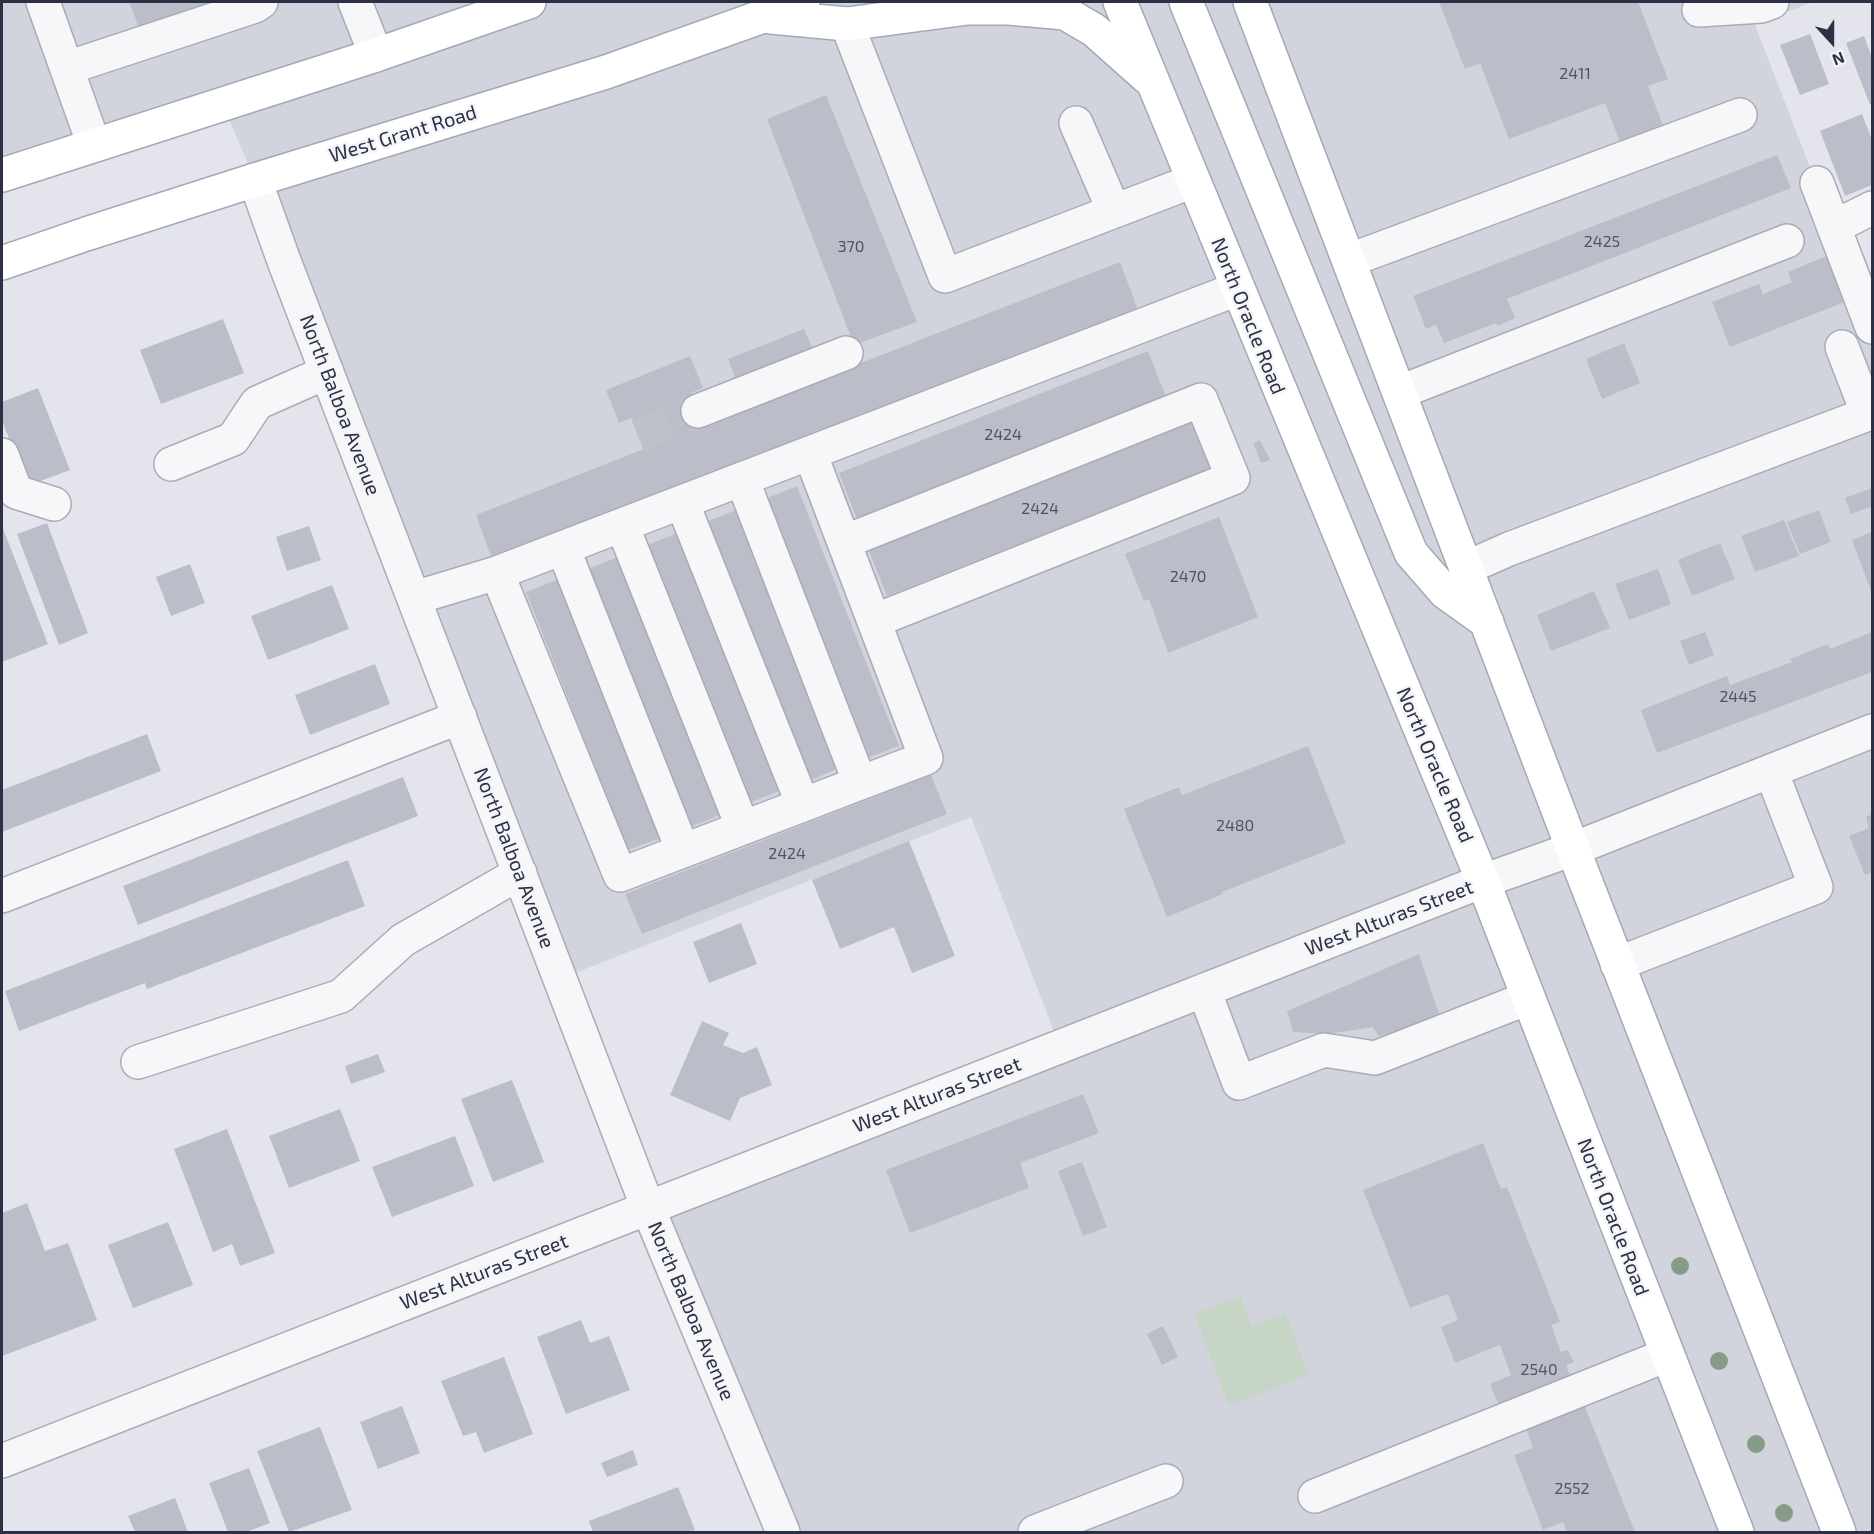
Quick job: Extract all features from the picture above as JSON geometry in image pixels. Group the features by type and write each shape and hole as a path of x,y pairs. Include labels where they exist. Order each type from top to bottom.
{"main road":[{"path":"2,175 376,55 529,2"},
{"name":"West Grant Road","path":"2,262 255,180 606,72 803,2"},
{"name":"North Oracle Road","path":"1120,2 1483,881 1737,1533"},
{"path":"1186,2 1411,553 1445,592 1487,622"},
{"path":"1250,2 1617,964 1839,1533"},
{"path":"765,16 847,24 968,8 1008,8 1065,13 1094,30 1152,81"}],"street":[{"path":"43,2 94,146"},
{"path":"67,68 255,6 261,2"},
{"path":"355,2 376,55"},
{"path":"1699,10 1761,6 1772,2"},
{"path":"847,24 945,276 1193,181"},
{"path":"1350,260 1740,116"},
{"path":"1076,123 1114,211"},
{"name":"North Balboa Avenue","path":"255,180 648,1208 783,1533"},
{"path":"1817,183 1872,325"},
{"path":"1834,227 1872,208"},
{"path":"1400,392 1787,241"},
{"path":"414,598 497,573 1237,289"},
{"path":"1466,568 1509,549 1870,420 1842,347"},
{"path":"698,411 846,353"},
{"path":"171,464 233,439 256,403 327,372"},
{"path":"844,542 1202,400 1233,478 874,621"},
{"path":"497,573 620,875 926,758 810,453"},
{"path":"2,455 16,492 54,504"},
{"path":"742,479 860,783"},
{"path":"682,502 803,805"},
{"path":"622,525 743,828"},
{"path":"563,548 683,851"},
{"path":"2,896 460,717"},
{"name":"West Alturas Street","path":"2,1461 1872,731"},
{"path":"1617,964 1816,887 1771,771"},
{"path":"138,1062 340,996 403,940 520,873"},
{"path":"1204,990 1239,1083 1324,1050 1375,1058 1528,998"},
{"path":"1315,1496 1667,1355"},
{"path":"1035,1533 1166,1481"}],"shaded area":[{"path":"2,2 1812,2 1755,25 1872,327 1872,1532 775,1532 648,1208 1060,1047 971,817 560,979 255,180 223,105 2,175"}],"green space":[{"path":"1240,1296 1251,1326 1285,1313 1309,1375 1229,1406 1194,1313"}],"building":[{"path":"129,2 223,2 141,33"},
{"path":"1439,2 1638,2 1668,79 1648,86 1664,128 1621,145 1605,103 1509,139 1480,63 1465,69"},
{"path":"1810,34 1829,84 1800,95 1780,45"},
{"path":"1864,36 1872,58 1872,104 1870,105 1846,43"},
{"path":"826,95 917,322 854,345 767,119"},
{"path":"1862,114 1872,140 1872,185 1845,196 1820,131"},
{"path":"1777,155 1791,188 1507,299 1515,318 1498,326 1496,323 1444,343 1436,325 1426,329 1413,296"},
{"path":"1829,255 1847,301 1730,347 1712,302 1759,284 1763,294 1792,282 1788,272"},
{"path":"1120,262 1140,315 1082,338 1080,331 493,562 476,515 644,449 632,418 619,423 606,390 690,356 703,388 691,393 704,424"},
{"path":"223,319 244,373 161,404 140,350"},
{"path":"804,329 814,352 737,382 728,359"},
{"path":"1624,343 1640,383 1602,399 1586,359"},
{"path":"1148,351 1166,397 857,519 839,473"},
{"path":"38,388 70,470 27,486 2,420 2,402"},
{"path":"1193,421 1211,468 887,596 868,549"},
{"path":"1260,440 1270,460 1261,463 1253,443"},
{"path":"797,486 899,746 867,758 765,499"},
{"path":"1872,488 1872,506 1851,514 1845,498"},
{"path":"739,509 840,768 808,781 706,522"},
{"path":"1819,510 1831,542 1800,554 1787,522"},
{"path":"1219,517 1258,617 1168,653 1149,599 1144,601 1125,554"},
{"path":"1784,520 1799,556 1755,572 1741,536"},
{"path":"47,523 88,633 59,645 17,534"},
{"path":"2,526 48,644 2,662"},
{"path":"309,526 321,560 287,571 276,537"},
{"path":"1872,532 1872,594 1852,540"},
{"path":"677,533 779,791 747,804 645,546"},
{"path":"1720,543 1735,579 1692,596 1678,560"},
{"path":"620,556 722,814 690,827 588,569"},
{"path":"190,564 205,603 171,616 156,577"},
{"path":"1658,569 1671,604 1629,620 1615,584"},
{"path":"559,579 661,838 628,850 526,592"},
{"path":"332,585 349,629 268,660 251,616"},
{"path":"1594,591 1610,628 1551,651 1537,615"},
{"path":"1705,632 1714,655 1689,665 1680,641"},
{"path":"1872,632 1872,672 1657,753 1641,710 1727,676 1730,685 1792,662 1790,659 1828,644 1830,649"},
{"path":"375,664 390,704 310,735 295,695"},
{"path":"147,734 161,771 2,832 2,790"},
{"path":"1308,746 1346,843 1222,892 1223,894 1167,917 1124,809 1179,787 1182,795"},
{"path":"931,775 947,814 642,934 625,894"},
{"path":"403,777 418,816 138,925 123,886"},
{"path":"1872,814 1872,872 1865,875 1849,836 1869,828 1866,817"},
{"path":"909,841 955,956 912,973 894,927 840,949 812,880"},
{"path":"348,860 365,906 147,989 145,983 19,1031 5,991"},
{"path":"741,923 757,964 709,983 693,942"},
{"path":"1419,954 1440,1017 1379,1036 1373,1027 1328,1034 1293,1032 1287,1011"},
{"path":"702,1021 729,1033 723,1045 743,1053 757,1047 772,1085 740,1098 730,1121 670,1095"},
{"path":"378,1054 385,1072 351,1084 345,1066"},
{"path":"512,1080 544,1162 493,1182 461,1099"},
{"path":"1083,1094 1099,1133 1020,1163 1029,1188 910,1233 886,1170"},
{"path":"340,1109 360,1161 289,1188 269,1136"},
{"path":"227,1129 275,1253 240,1266 232,1244 213,1252 174,1149"},
{"path":"455,1136 474,1186 392,1217 372,1167"},
{"path":"1483,1143 1501,1189 1507,1187 1560,1322 1551,1325 1561,1352 1568,1350 1574,1362 1566,1365 1572,1380 1500,1408 1490,1384 1511,1375 1500,1345 1455,1363 1441,1327 1458,1320 1448,1294 1410,1308 1363,1190"},
{"path":"1082,1162 1107,1227 1083,1236 1058,1171"},
{"path":"27,1203 45,1251 68,1243 97,1320 2,1356 2,1213"},
{"path":"168,1222 193,1285 133,1308 108,1245"},
{"path":"581,1320 590,1343 609,1336 630,1390 566,1414 537,1337"},
{"path":"1163,1326 1178,1357 1162,1365 1147,1334"},
{"path":"504,1357 533,1434 484,1453 476,1432 463,1436 441,1381"},
{"path":"1584,1404 1635,1532 1567,1532 1563,1522 1543,1530 1514,1455 1533,1448 1526,1428"},
{"path":"402,1406 420,1453 378,1469 360,1422"},
{"path":"320,1427 352,1510 289,1532 257,1451"},
{"path":"633,1450 638,1465 607,1477 601,1463"},
{"path":"249,1468 270,1523 246,1532 228,1532 209,1483"},
{"path":"678,1487 695,1530 688,1532 593,1532 589,1521"},
{"path":"175,1498 188,1532 135,1532 128,1516"}],"tunnel":[{"path":"638,436 698,411"}]}
